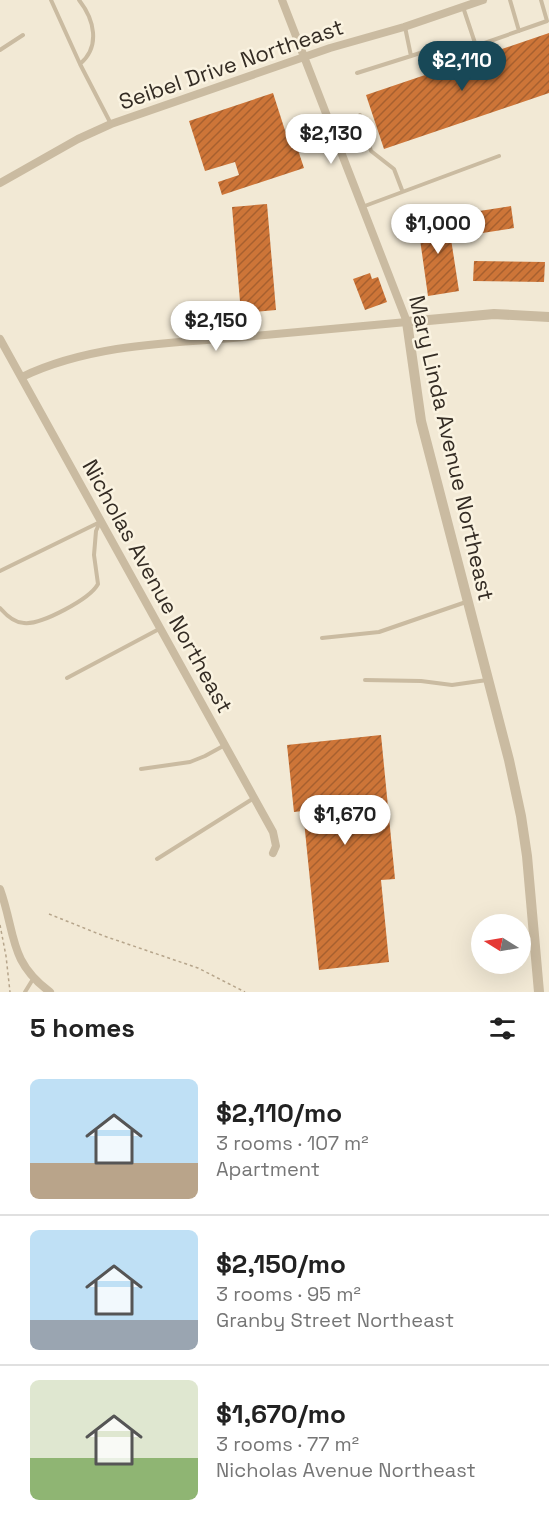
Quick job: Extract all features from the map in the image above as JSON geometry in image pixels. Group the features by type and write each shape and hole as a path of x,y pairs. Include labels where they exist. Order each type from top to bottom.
{"street":[{"name":"Mary Linda Avenue Northeast","path":"282,0 407,321 421,421 509,760 521,816 527,856 539,992"},
{"name":"Seibel Drive Northeast","path":"0,183 78,139 111,124 330,48 404,27 483,0"},
{"path":"22,376 81,357 152,345 494,314 549,317"},
{"name":"Nicholas Avenue Northeast","path":"0,339 162,627 276,838 273,853"},
{"path":"0,889 20,959 33,979 50,992"}],"lane":[{"path":"51,0 111,124"},
{"path":"79,0 91,23 94,39 89,54 80,64"},
{"path":"510,0 519,31"},
{"path":"463,7 476,46 547,21 540,0"},
{"path":"404,27 411,56"},
{"path":"0,50 23,35"},
{"path":"357,73 447,44"},
{"path":"360,115 371,151 394,169 402,190"},
{"path":"361,207 499,156"},
{"path":"0,571 101,522"},
{"path":"0,608 16,621 35,622 55,614 92,592 98,584 94,555 96,531 101,522"},
{"path":"322,638 379,632 467,602"},
{"path":"67,678 162,627"},
{"path":"364,680 421,681 452,685 488,680"},
{"path":"141,769 190,762 226,745"},
{"path":"157,859 254,797"},
{"path":"26,992 33,979"}],"path":[{"path":"49,914 104,936 198,968 246,992"},
{"path":"0,925 10,992"}],"building":[{"path":"549,33 549,93 384,149 366,95"},
{"path":"273,93 290,146 296,144 304,168 222,195 218,182 239,175 235,162 205,171 189,121"},
{"path":"267,204 276,310 241,313 232,207"},
{"path":"511,206 514,228 463,236 460,214"},
{"path":"447,213 459,291 428,296 417,218"},
{"path":"474,261 545,262 544,282 473,281"},
{"path":"370,273 372,279 378,277 387,302 365,310 353,279"},
{"path":"381,735 395,879 381,880 389,962 319,970 303,811 294,812 287,745"}]}
